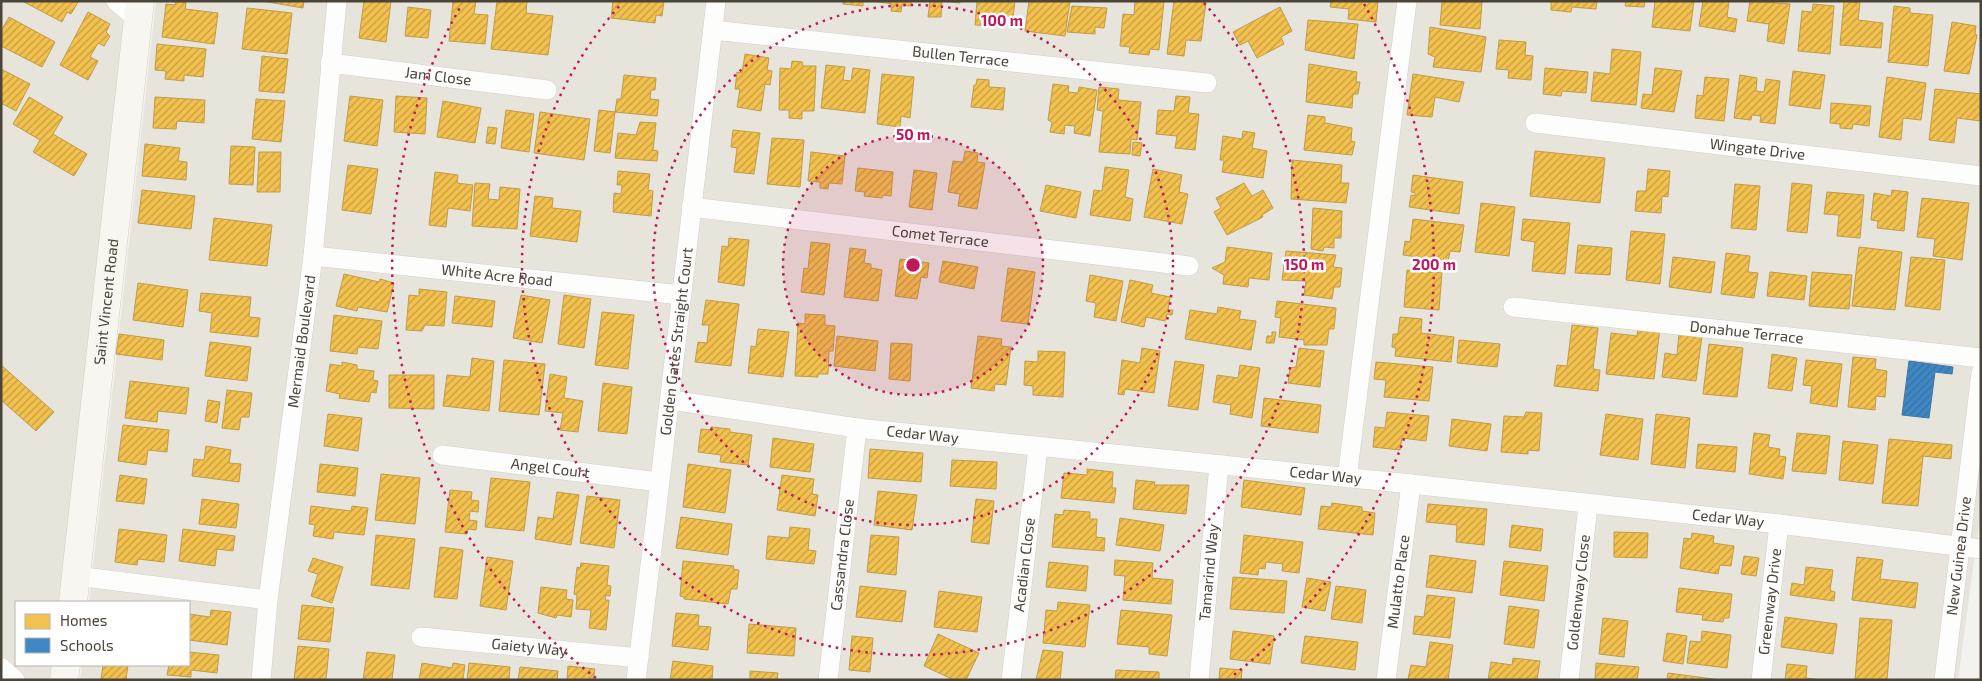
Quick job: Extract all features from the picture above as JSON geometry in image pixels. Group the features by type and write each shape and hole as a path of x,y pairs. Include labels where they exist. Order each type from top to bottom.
{"street":[{"path":"116,1 139,11"},
{"name":"Mermaid Boulevard","path":"261,680 268,600 313,256 337,1"},
{"name":"Golden Gates Straight Court","path":"636,680 659,482 671,400 681,295 716,1"},
{"path":"1347,478 1407,1"},
{"name":"Saint Vincent Road","path":"75,589 139,11"},
{"name":"Bullen Terrace","path":"713,30 1207,83"},
{"name":"Jam Close","path":"330,63 547,90"},
{"name":"Wingate Drive","path":"1535,123 1981,176"},
{"name":"Comet Terrace","path":"691,207 1190,266"},
{"name":"White Acre Road","path":"313,256 681,295"},
{"name":"Donahue Terrace","path":"1512,307 1981,358"},
{"name":"New Guinea Drive","path":"1944,680 1981,373"},
{"name":"Cedar Way","path":"671,400 857,428 1038,448 1411,484 1588,505 1779,524 1981,549"},
{"name":"Cassandra Close","path":"828,680 857,428"},
{"name":"Acadian Close","path":"1011,680 1038,448"},
{"name":"Angel Court","path":"442,455 659,482"},
{"name":"Tamarind Way","path":"1198,680 1219,465"},
{"name":"Mulatto Place","path":"1386,680 1411,484"},
{"name":"Goldenway Close","path":"1569,680 1588,505"},
{"name":"Greenway Drive","path":"1761,680 1779,524"},
{"path":"75,589 268,600"},
{"name":"Gaiety Way","path":"421,637 639,658"},
{"path":"64,680 66,666"},
{"path":"1,667 15,680"}],"shaded area":[{"path":"1,1 130,1 60,601 15,601 15,666 53,666 51,680 1,680"},
{"path":"156,1 1981,1 1981,509 1958,680 80,680 82,666 190,666 190,601 89,601"}],"building: Homes":[{"path":"22,1 78,2 71,14 67,12 62,22"},
{"path":"176,1 186,3 185,9 218,13 214,44 162,37 166,4 175,5"},
{"path":"262,1 304,1 303,8"},
{"path":"364,1 391,1 386,42 359,38"},
{"path":"453,1 476,1 474,14 488,15 485,44 449,41"},
{"path":"497,1 527,1 526,13 553,16 548,55 491,49"},
{"path":"613,1 664,1 662,16 656,15 655,23 611,18"},
{"path":"843,1 863,1 863,6 843,4"},
{"path":"873,1 911,1 911,6 902,5 901,12 891,11 892,4"},
{"path":"930,1 942,1 941,17 928,17"},
{"path":"942,1 960,1 960,3"},
{"path":"977,1 1015,1 1013,17 994,15 992,26 975,25"},
{"path":"1029,1 1070,1 1065,36 1025,31"},
{"path":"1135,1 1164,1 1159,50 1150,49 1149,55 1129,53 1130,47 1120,46 1123,14 1134,15"},
{"path":"1174,1 1206,2 1201,41 1186,40 1184,56 1167,54"},
{"path":"1331,1 1378,1 1376,22 1348,19 1349,9 1330,7"},
{"path":"1442,1 1482,2 1480,29 1440,25"},
{"path":"1551,1 1597,1 1596,9 1572,7 1571,12 1551,10"},
{"path":"1626,1 1645,1 1644,7 1625,6"},
{"path":"1655,1 1694,1 1690,31 1652,27"},
{"path":"1703,1 1729,1 1727,17 1737,19 1735,32 1699,26"},
{"path":"1750,1 1790,4 1784,44 1767,41 1769,24 1747,21"},
{"path":"1844,1 1860,3 1858,20 1883,23 1881,48 1840,45"},
{"path":"1813,4 1834,6 1830,54 1798,51 1802,11 1812,12"},
{"path":"1072,6 1107,8 1104,28 1095,27 1095,34 1067,32"},
{"path":"1894,6 1910,8 1910,13 1933,15 1928,66 1888,62"},
{"path":"408,7 431,10 428,38 405,36"},
{"path":"1280,7 1292,31 1281,37 1284,44 1257,58 1248,41 1240,45 1233,32"},
{"path":"247,8 292,13 287,54 242,49"},
{"path":"88,12 110,24 106,32 110,36 104,46 98,43 90,57 98,61 88,80 60,65"},
{"path":"9,17 55,42 42,67 1,46 1,31"},
{"path":"1308,20 1358,24 1354,59 1305,50"},
{"path":"1952,22 1976,26 1975,34 1977,35 1969,74 1944,71"},
{"path":"1430,27 1486,37 1481,72 1433,67 1435,57 1428,54"},
{"path":"1499,40 1526,42 1525,55 1533,56 1531,80 1508,78 1509,70 1496,69"},
{"path":"157,44 206,49 203,77 184,75 184,81 165,79 166,71 155,70"},
{"path":"1612,49 1641,52 1636,105 1591,101 1594,72 1610,74"},
{"path":"745,54 769,58 767,70 772,71 770,85 765,84 761,111 737,107 740,89 735,89 737,72 742,73"},
{"path":"262,56 288,59 284,93 259,91"},
{"path":"792,61 802,62 803,66 816,66 814,111 802,111 802,119 789,118 789,110 779,110 780,68 791,69"},
{"path":"1309,64 1357,72 1356,82 1360,82 1358,94 1353,94 1352,108 1306,102"},
{"path":"826,65 845,67 843,80 851,81 853,68 870,70 865,113 821,108"},
{"path":"1545,68 1588,72 1586,93 1562,91 1561,96 1543,94"},
{"path":"1655,68 1682,71 1674,112 1641,108 1643,94 1652,95"},
{"path":"1,69 30,84 16,111 1,103"},
{"path":"1793,71 1825,75 1820,109 1789,105"},
{"path":"882,74 914,77 910,118 901,116 900,127 877,124"},
{"path":"1413,74 1464,82 1459,102 1435,97 1432,117 1407,115"},
{"path":"624,75 656,78 655,90 651,90 650,99 659,100 657,116 615,112 617,99 621,99"},
{"path":"1740,75 1757,78 1756,91 1764,92 1766,79 1780,81 1775,124 1760,122 1761,116 1752,115 1751,120 1734,118"},
{"path":"1705,77 1729,79 1724,121 1695,118 1697,95 1703,96"},
{"path":"1887,77 1926,83 1921,120 1903,118 1901,140 1879,137"},
{"path":"977,79 989,80 989,87 1005,88 1003,110 971,107 974,85 976,85"},
{"path":"1053,84 1069,86 1068,92 1078,93 1079,87 1097,90 1090,136 1074,133 1075,126 1065,125 1064,134 1050,132 1052,122 1048,120"},
{"path":"1099,87 1119,89 1118,100 1141,102 1137,140 1131,139 1130,154 1099,152 1103,111 1097,110"},
{"path":"1935,89 1981,94 1981,121 1957,118 1954,143 1929,140"},
{"path":"350,96 383,100 377,146 344,141"},
{"path":"396,96 427,98 425,134 394,132"},
{"path":"1176,96 1190,97 1188,113 1199,114 1195,150 1175,148 1177,136 1156,134 1158,110 1174,111"},
{"path":"29,97 63,117 53,134 87,154 74,176 33,152 40,140 13,124"},
{"path":"155,97 205,100 204,123 177,121 176,129 153,128"},
{"path":"256,99 285,101 281,142 252,139"},
{"path":"443,101 481,108 475,143 437,137"},
{"path":"1831,103 1871,106 1869,126 1853,124 1852,129 1840,128 1840,124 1830,123"},
{"path":"506,110 534,114 529,152 501,148"},
{"path":"599,110 615,112 610,153 594,151"},
{"path":"540,112 590,119 584,160 534,153"},
{"path":"1308,115 1325,117 1325,123 1352,128 1351,141 1355,142 1352,155 1304,150"},
{"path":"640,122 656,123 653,150 658,151 657,161 615,158 618,133 636,135"},
{"path":"488,127 497,128 495,144 486,143"},
{"path":"733,130 760,133 754,174 734,172 737,148 731,147"},
{"path":"1243,131 1255,133 1252,148 1267,151 1263,178 1222,172 1224,160 1220,160 1223,136 1242,139"},
{"path":"772,138 804,140 800,187 767,184"},
{"path":"1133,142 1142,143 1140,156 1132,155"},
{"path":"145,144 180,148 178,161 187,162 186,180 142,176"},
{"path":"231,146 255,147 253,185 229,184"},
{"path":"965,151 978,153 977,162 985,163 977,209 958,206 960,194 948,192 953,161 963,162"},
{"path":"1535,151 1605,158 1600,203 1530,196"},
{"path":"259,152 281,152 280,192 257,192"},
{"path":"811,152 845,156 842,184 829,183 828,189 820,188 820,182 808,181"},
{"path":"1292,160 1342,165 1341,183 1349,183 1346,203 1291,199"},
{"path":"348,165 378,169 371,214 342,210"},
{"path":"1105,167 1129,170 1125,197 1133,199 1130,221 1090,215 1094,190 1102,191"},
{"path":"858,168 893,172 891,196 883,195 882,198 864,196 865,192 855,191"},
{"path":"1153,169 1182,175 1179,192 1188,194 1182,224 1144,217"},
{"path":"1648,169 1670,171 1668,197 1662,196 1661,213 1635,211 1637,191 1646,191"},
{"path":"914,170 937,173 932,210 909,207"},
{"path":"618,171 650,174 648,190 653,191 651,216 613,212 614,193 621,194 622,185 617,185"},
{"path":"435,172 458,175 457,183 473,185 470,211 448,208 446,227 429,225"},
{"path":"1413,175 1463,182 1459,214 1409,207 1411,195 1415,196 1415,193 1411,192"},
{"path":"475,183 490,184 488,199 499,200 500,187 520,189 517,229 472,226"},
{"path":"1244,183 1252,196 1263,190 1273,208 1262,215 1263,217 1227,235 1214,212 1221,208 1216,198"},
{"path":"1792,183 1812,185 1807,233 1787,231"},
{"path":"1735,184 1760,186 1756,230 1731,228"},
{"path":"1046,185 1081,192 1076,218 1040,211"},
{"path":"142,190 195,196 191,229 138,223"},
{"path":"1892,190 1908,192 1904,231 1877,228 1878,221 1871,220 1874,193 1891,196"},
{"path":"1827,192 1864,195 1860,238 1837,236 1839,215 1824,214"},
{"path":"535,196 553,198 552,208 581,211 577,242 530,236"},
{"path":"1922,198 1969,203 1962,260 1933,256 1935,239 1917,237"},
{"path":"1481,203 1515,207 1509,256 1475,252"},
{"path":"1313,208 1342,211 1341,238 1334,238 1334,248 1324,247 1323,251 1311,249"},
{"path":"214,218 272,225 267,266 209,260"},
{"path":"1413,219 1464,225 1460,252 1450,251 1448,261 1403,255 1405,241 1410,242"},
{"path":"1523,219 1570,223 1565,274 1532,271 1535,242 1521,240"},
{"path":"1631,231 1665,234 1660,284 1626,280"},
{"path":"729,238 749,240 744,286 718,282 722,246 728,247"},
{"path":"811,242 830,244 824,295 801,292 804,268 808,269"},
{"path":"1578,245 1612,248 1610,275 1575,273"},
{"path":"1227,247 1272,253 1269,280 1249,278 1248,287 1223,284 1224,275 1212,268 1225,262"},
{"path":"1859,247 1902,252 1895,310 1852,306"},
{"path":"850,248 866,250 864,263 871,264 871,268 882,270 878,301 844,297"},
{"path":"1286,251 1336,255 1333,267 1342,268 1340,287 1334,287 1332,299 1304,295 1306,281 1282,280"},
{"path":"1726,253 1750,256 1748,272 1758,273 1754,298 1721,294"},
{"path":"1673,257 1715,262 1711,293 1669,287"},
{"path":"1911,257 1945,260 1940,310 1905,306"},
{"path":"900,259 929,263 927,278 921,277 917,299 895,296"},
{"path":"943,261 978,267 974,289 939,282"},
{"path":"1008,268 1035,272 1028,324 1001,321"},
{"path":"1407,270 1442,273 1439,310 1404,307"},
{"path":"1770,272 1807,276 1804,300 1767,296"},
{"path":"1812,272 1852,275 1849,309 1809,306"},
{"path":"344,274 379,282 380,279 394,283 387,312 358,307 357,311 336,306"},
{"path":"1090,275 1123,281 1116,321 1094,317 1096,303 1086,301"},
{"path":"1130,280 1153,285 1151,293 1170,297 1168,310 1173,310 1172,315 1167,314 1165,321 1146,317 1144,327 1121,322"},
{"path":"138,283 188,290 183,327 133,320"},
{"path":"419,289 447,292 444,326 425,325 422,331 406,330 409,295 419,296"},
{"path":"201,293 251,297 249,317 260,318 258,337 210,332 212,313 199,311"},
{"path":"521,295 550,300 542,343 513,338"},
{"path":"564,295 591,299 584,348 558,344"},
{"path":"455,296 495,301 492,327 452,323"},
{"path":"706,300 739,304 731,366 695,362 698,342 707,343 709,325 702,325"},
{"path":"1277,301 1336,308 1334,329 1329,329 1327,345 1304,345 1304,340 1279,337 1281,318 1275,317"},
{"path":"1218,307 1241,311 1239,319 1256,321 1251,350 1185,339 1190,310 1217,314"},
{"path":"602,312 634,315 628,369 595,365"},
{"path":"805,314 825,315 825,325 835,326 833,351 829,351 828,374 818,374 818,377 795,376 798,323 805,324"},
{"path":"334,315 382,321 378,349 358,347 357,354 330,351"},
{"path":"1400,317 1422,319 1421,333 1454,337 1451,362 1395,356 1396,348 1392,347 1393,334 1398,334"},
{"path":"1572,325 1598,328 1593,369 1600,370 1598,391 1554,386 1557,365 1567,366"},
{"path":"1638,326 1660,328 1654,379 1606,374 1611,333 1637,336"},
{"path":"758,329 789,332 783,377 748,373 751,346 756,347"},
{"path":"1272,332 1276,332 1274,343 1266,343 1267,336 1272,336"},
{"path":"1679,333 1702,336 1696,381 1662,377 1665,353 1677,355"},
{"path":"119,334 164,340 162,360 116,354"},
{"path":"837,336 878,341 875,371 834,366"},
{"path":"978,336 1002,339 1001,346 1011,347 1006,385 995,384 994,391 971,388"},
{"path":"1459,340 1500,344 1497,367 1457,363"},
{"path":"210,342 251,347 247,381 205,376"},
{"path":"891,343 912,344 910,381 889,379"},
{"path":"1709,344 1743,348 1737,397 1703,394"},
{"path":"1142,348 1160,351 1154,393 1125,389 1124,395 1118,394 1122,360 1140,363"},
{"path":"1299,348 1324,351 1320,387 1288,383 1290,368 1296,367"},
{"path":"1038,351 1065,352 1063,397 1033,395 1033,386 1024,385 1025,361 1038,362"},
{"path":"1772,354 1797,358 1792,391 1768,388"},
{"path":"1853,357 1876,359 1875,369 1887,371 1885,397 1876,396 1875,410 1848,407"},
{"path":"472,358 494,361 489,411 443,406 447,375 470,377"},
{"path":"504,360 545,364 539,415 499,411"},
{"path":"1806,360 1842,364 1837,407 1810,403 1812,386 1803,385"},
{"path":"1175,361 1204,365 1198,410 1168,406"},
{"path":"342,362 357,365 357,369 374,371 373,380 378,381 376,393 371,392 369,402 339,398 340,394 326,391 330,364 342,366"},
{"path":"1376,362 1433,367 1429,401 1384,397 1386,380 1374,379"},
{"path":"1,365 54,412 36,431 1,400"},
{"path":"1240,365 1260,368 1252,418 1230,414 1231,405 1213,402 1217,375 1238,378"},
{"path":"550,374 567,377 564,398 583,401 578,432 560,430 563,413 545,411"},
{"path":"389,375 434,375 434,409 389,408"},
{"path":"130,381 189,388 186,414 158,411 157,422 125,418"},
{"path":"603,383 632,387 627,434 598,431"},
{"path":"227,390 252,393 249,417 241,417 239,430 222,428"},
{"path":"1264,398 1321,405 1318,433 1261,426"},
{"path":"208,400 220,402 217,423 205,421"},
{"path":"1387,412 1429,416 1426,441 1402,438 1400,450 1373,447 1375,427 1385,428"},
{"path":"1526,412 1542,413 1539,451 1528,450 1528,454 1501,452 1504,416 1524,417"},
{"path":"328,414 362,418 358,451 324,446"},
{"path":"1606,414 1643,419 1638,460 1600,455"},
{"path":"1656,414 1690,418 1685,468 1651,464"},
{"path":"1452,419 1491,424 1487,451 1449,446"},
{"path":"123,425 169,430 167,452 148,450 146,465 118,461"},
{"path":"711,427 730,429 730,432 752,435 748,465 720,462 721,455 698,452 701,429 711,430"},
{"path":"1754,433 1770,435 1768,447 1780,449 1779,456 1786,457 1783,479 1749,474"},
{"path":"1797,433 1830,436 1826,474 1792,471"},
{"path":"773,438 814,444 810,472 770,467"},
{"path":"1889,439 1952,445 1951,459 1923,456 1918,506 1882,503"},
{"path":"1843,441 1878,445 1873,484 1839,480"},
{"path":"1698,444 1737,447 1735,472 1696,468"},
{"path":"206,446 231,450 229,463 241,464 239,482 192,476 194,459 204,460"},
{"path":"870,449 923,453 921,482 868,478"},
{"path":"952,460 997,462 996,489 950,486"},
{"path":"320,464 358,468 355,496 317,492"},
{"path":"688,464 731,470 725,513 683,507"},
{"path":"1087,469 1113,472 1112,488 1116,488 1114,503 1061,498 1064,473 1087,475"},
{"path":"381,474 420,478 415,524 375,520"},
{"path":"120,475 147,479 144,504 116,501"},
{"path":"782,475 814,479 812,494 818,495 815,516 777,510"},
{"path":"491,478 530,482 524,531 485,527"},
{"path":"1136,480 1155,482 1154,485 1189,485 1186,514 1133,509"},
{"path":"1244,480 1305,488 1301,515 1241,507"},
{"path":"450,490 472,492 471,500 479,501 478,512 470,511 469,520 477,521 476,530 468,529 467,534 445,532"},
{"path":"878,491 917,495 912,530 874,525"},
{"path":"557,492 579,495 571,545 535,539 538,517 553,519"},
{"path":"587,496 620,500 614,548 580,543"},
{"path":"202,499 239,504 236,528 199,524"},
{"path":"976,499 994,501 989,544 971,542"},
{"path":"1332,503 1362,507 1362,511 1375,513 1373,535 1318,529 1321,506 1331,507"},
{"path":"1428,504 1487,509 1484,545 1456,542 1457,525 1426,522"},
{"path":"311,506 351,511 352,506 368,508 364,535 334,532 333,539 313,536 315,525 309,524"},
{"path":"1064,510 1090,512 1090,519 1097,519 1096,537 1105,538 1104,551 1052,547 1055,514 1063,515"},
{"path":"681,517 732,524 728,555 676,548"},
{"path":"1120,518 1164,525 1160,551 1116,545"},
{"path":"1512,525 1543,529 1541,551 1509,547"},
{"path":"790,527 810,529 808,550 816,551 814,564 766,559 768,536 789,538"},
{"path":"119,529 167,535 164,562 138,559 137,565 115,562"},
{"path":"183,529 235,536 233,551 217,549 215,566 179,561"},
{"path":"1614,532 1648,533 1647,558 1614,557"},
{"path":"1692,533 1714,536 1713,543 1734,546 1731,566 1720,565 1718,574 1680,568 1684,538 1691,539"},
{"path":"376,535 415,539 409,589 371,585"},
{"path":"871,535 899,537 896,575 867,572"},
{"path":"1244,535 1303,542 1299,573 1282,571 1283,564 1266,562 1265,569 1259,568 1258,575 1240,573"},
{"path":"440,547 463,550 457,599 434,597"},
{"path":"1430,555 1476,561 1472,593 1426,587"},
{"path":"1744,556 1759,558 1756,576 1741,574"},
{"path":"487,557 513,561 506,610 480,606"},
{"path":"1857,557 1883,560 1880,579 1918,583 1915,608 1852,600"},
{"path":"313,558 343,567 332,603 311,596 318,574 308,571"},
{"path":"1115,560 1153,563 1152,578 1173,580 1171,604 1123,600 1125,576 1114,575"},
{"path":"683,561 734,566 733,569 739,570 737,589 731,589 728,604 684,599 684,597 680,596"},
{"path":"1504,561 1548,566 1544,601 1500,595"},
{"path":"1049,562 1088,566 1086,591 1046,587"},
{"path":"581,563 609,566 607,585 611,586 610,596 606,595 605,600 609,600 606,630 589,628 591,610 576,609 577,595 574,594 577,567 580,568"},
{"path":"1806,567 1833,570 1830,590 1835,592 1834,601 1790,595 1792,583 1804,585"},
{"path":"1233,577 1287,581 1284,613 1230,609"},
{"path":"1307,578 1331,582 1325,611 1302,607"},
{"path":"860,586 906,591 902,622 856,617"},
{"path":"1336,586 1366,590 1362,623 1331,619"},
{"path":"541,587 567,590 566,599 573,600 571,617 557,615 556,618 538,613"},
{"path":"1679,588 1732,594 1729,618 1724,618 1723,622 1702,620 1703,615 1676,612"},
{"path":"939,591 982,597 977,632 934,627"},
{"path":"1427,595 1455,598 1450,638 1413,634 1415,616 1424,617"},
{"path":"1058,602 1090,605 1085,647 1043,643 1046,610 1057,611"},
{"path":"302,605 334,608 330,642 298,639"},
{"path":"1509,606 1539,610 1534,648 1504,644"},
{"path":"211,610 231,612 227,645 190,640 190,614 210,617"},
{"path":"1121,610 1172,615 1167,656 1149,654 1149,647 1117,644"},
{"path":"676,613 699,615 698,626 711,627 708,650 672,646"},
{"path":"1785,617 1837,624 1833,654 1781,647"},
{"path":"1603,618 1628,621 1624,657 1599,654"},
{"path":"1860,618 1892,620 1887,680 1855,680"},
{"path":"749,624 796,628 794,656 747,653"},
{"path":"1233,631 1274,636 1270,664 1230,659"},
{"path":"1702,631 1731,635 1727,668 1687,663 1690,641 1701,642"},
{"path":"1667,633 1687,636 1683,664 1663,661"},
{"path":"938,634 979,653 966,680 954,680 924,666"},
{"path":"852,636 873,638 870,672 849,670"},
{"path":"1305,636 1358,642 1355,670 1301,663"},
{"path":"1430,642 1453,645 1448,680 1408,679 1411,665 1426,667"},
{"path":"298,646 329,649 326,680 294,680"},
{"path":"1043,650 1063,652 1060,680 1036,680"},
{"path":"190,652 219,655 217,673 191,670 191,677 167,675 169,666 190,666"},
{"path":"367,652 395,655 392,680 363,680"},
{"path":"1513,658 1540,661 1537,680 1488,680 1491,662 1512,665"},
{"path":"673,661 713,666 712,680 670,680"},
{"path":"422,663 452,668 453,663 465,665 463,679 465,680 419,680"},
{"path":"469,663 510,667 509,680 467,680"},
{"path":"1596,663 1639,667 1637,680 1595,680"},
{"path":"1787,664 1807,666 1806,678 1821,680 1785,680"},
{"path":"103,666 128,666 126,680 101,679"},
{"path":"568,666 595,669 593,680 567,680"},
{"path":"520,667 558,671 557,680 518,680"},
{"path":"1220,668 1242,670 1241,680 1219,680"},
{"path":"1116,670 1159,672 1159,680 1115,680"},
{"path":"750,671 778,673 777,680 750,680"},
{"path":"1668,673 1721,680 1667,680"}],"building: Schools":[{"path":"1909,361 1953,367 1952,374 1935,372 1929,418 1902,415"}]}
